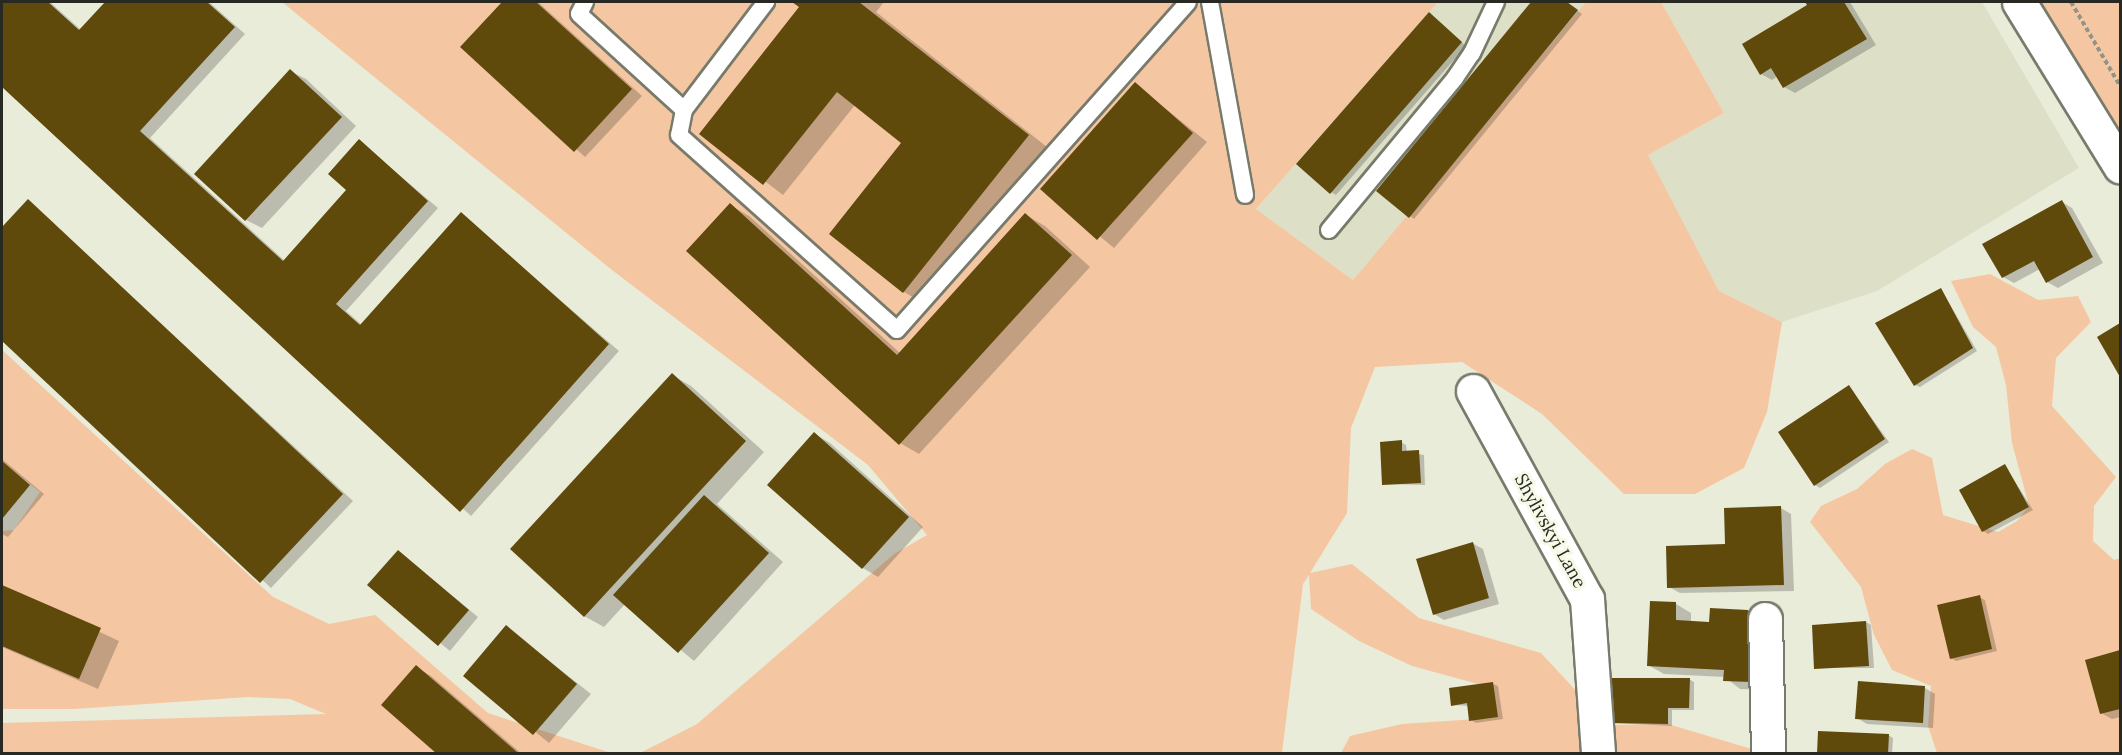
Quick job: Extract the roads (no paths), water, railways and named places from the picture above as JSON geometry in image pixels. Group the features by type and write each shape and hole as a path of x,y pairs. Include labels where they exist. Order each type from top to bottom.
{"street":[{"path":"2019,2 2121,166"},
{"name":"Shylivskyi Lane","path":"1473,391 1587,599 1598,753"},
{"path":"1765,619 1768,753"}],"lane":[{"path":"585,2 579,14 684,110"},
{"path":"766,2 684,110 679,135 897,330 1188,2"},
{"path":"1210,2 1245,195"},
{"path":"1329,230 1455,78 1472,53 1496,2"}]}
